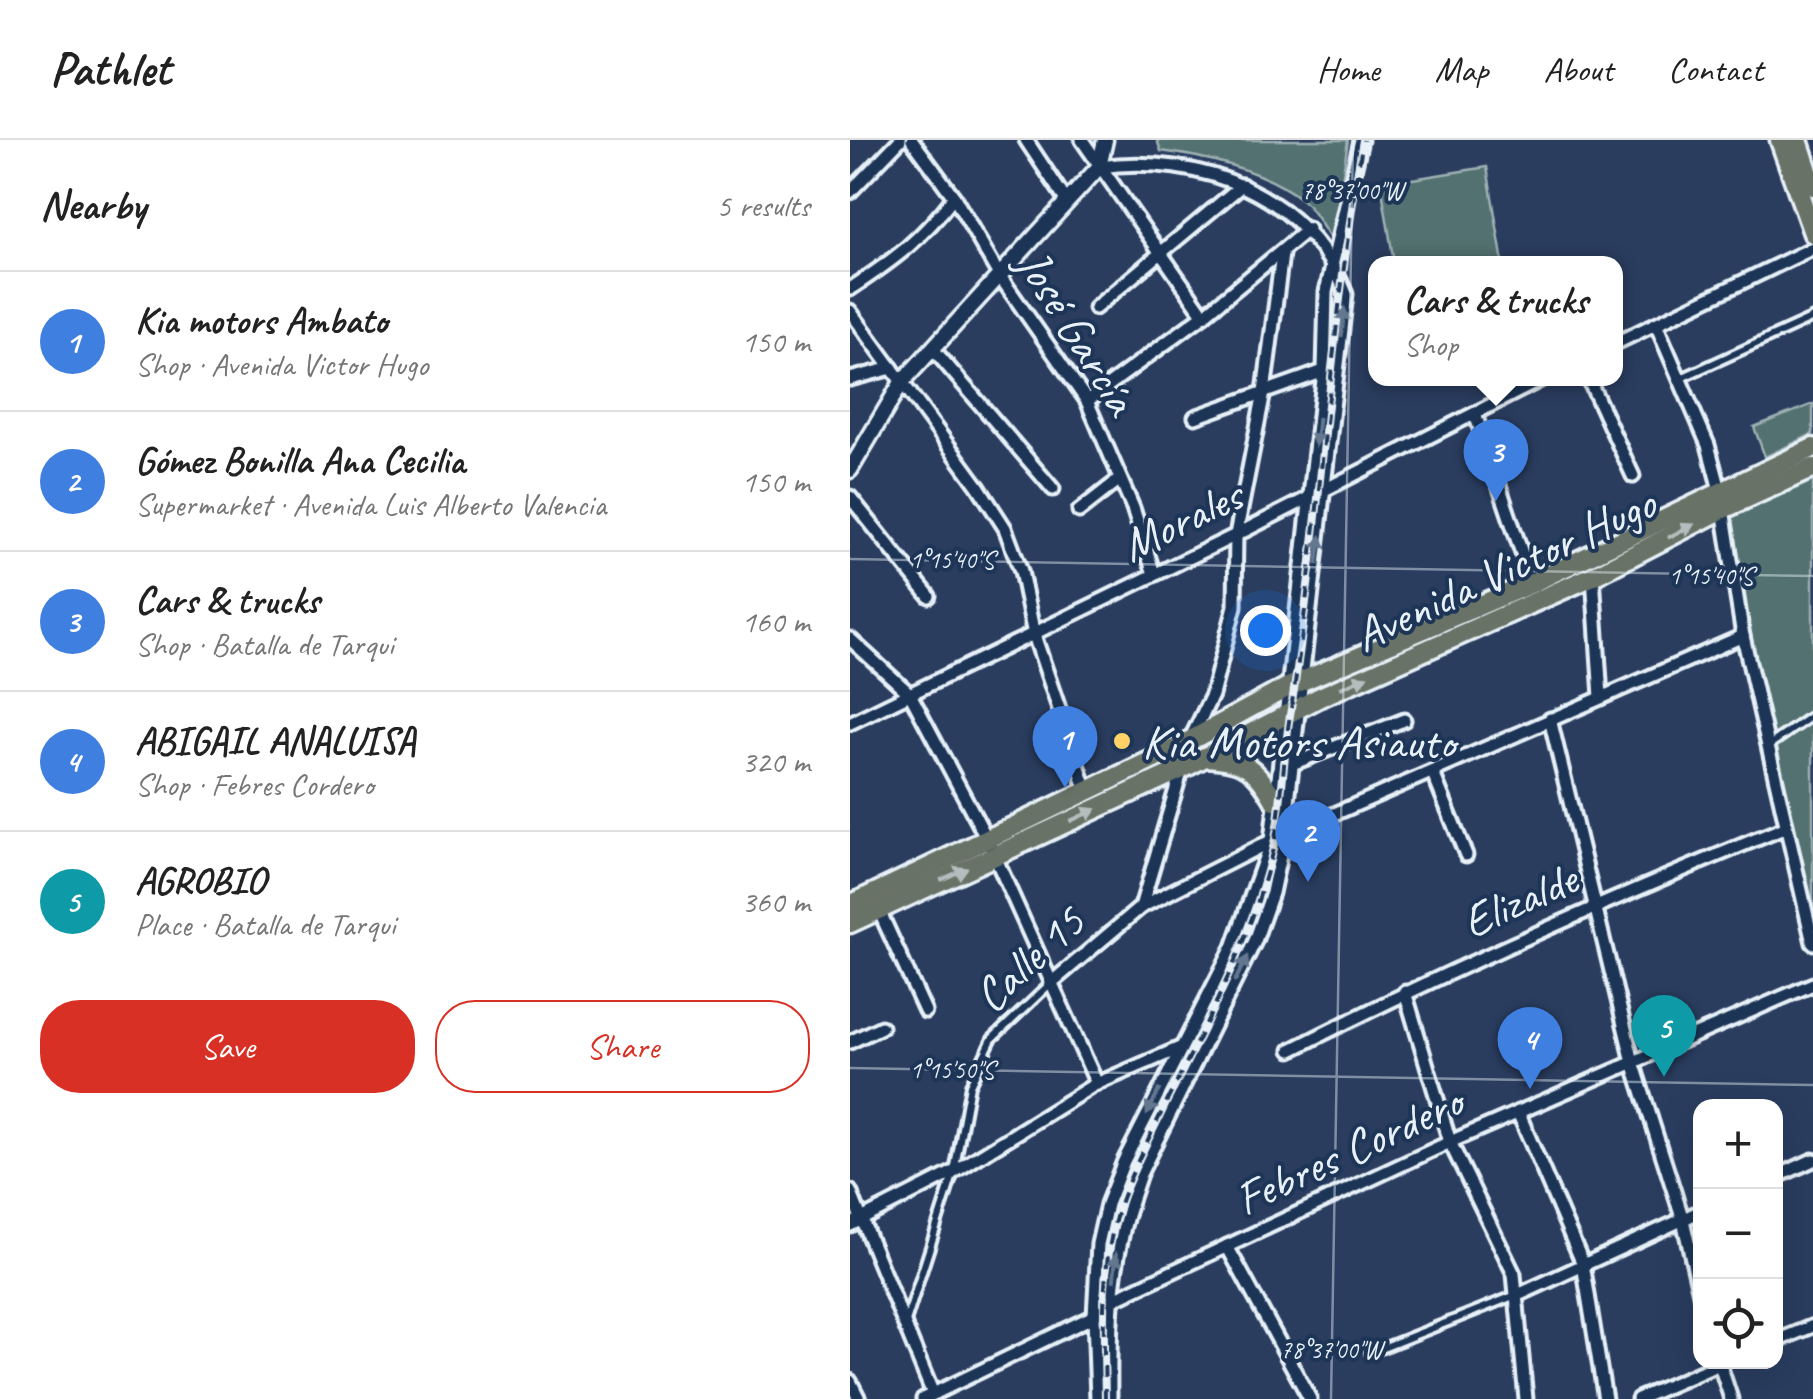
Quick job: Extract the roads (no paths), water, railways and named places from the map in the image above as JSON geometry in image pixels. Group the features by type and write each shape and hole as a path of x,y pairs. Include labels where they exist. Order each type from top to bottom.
{"main road":[{"path":"1780,140 1813,233"},
{"path":"1798,140 1811,175"},
{"name":"Avenida Victor Hugo","path":"850,905 1182,769 1290,712 1593,576 1813,448"},
{"name":"Avenida Victor Hugo","path":"850,923 1088,791 1190,742 1296,684 1722,499 1813,468"},
{"path":"1204,757 1236,761 1253,769 1275,801"}],"street":[{"path":"850,192 900,140"},
{"name":"José García","path":"912,140 954,197 999,276 1087,400 1154,574"},
{"path":"1026,140 1067,202"},
{"path":"1082,140 1204,316"},
{"path":"850,470 902,382 1099,166 1105,140"},
{"path":"1296,684 1324,370 1326,292 1361,140"},
{"path":"1097,1399 1094,1316 1098,1244 1108,1204 1124,1161 1233,947 1277,838 1275,801 1326,488 1346,294 1308,230 1242,185 1202,170 1170,164 1099,166"},
{"path":"1095,308 1242,185"},
{"path":"850,289 904,254 930,229 954,197"},
{"path":"1087,400 1204,316 1308,230"},
{"path":"1623,340 1813,248"},
{"path":"1190,742 1212,695 1235,606 1236,535 1264,392 1282,254"},
{"path":"850,311 1005,528 1021,571 1034,635 1088,791"},
{"path":"1656,324 1708,445 1722,499 1743,636 1813,943"},
{"path":"934,350 1053,489"},
{"path":"850,379 892,368"},
{"path":"1195,417 1324,370"},
{"name":"Morales","path":"850,723 1236,535 1529,386"},
{"path":"1592,386 1634,476"},
{"path":"1475,414 1532,583"},
{"path":"1078,511 1120,479"},
{"path":"850,497 929,596"},
{"path":"1593,576 1601,697"},
{"name":"Calle 15","path":"1051,983 1140,907 1277,838 1743,636"},
{"path":"850,639 910,694 991,847 1097,1084"},
{"path":"1110,1399 1116,1248 1133,1192 1255,940 1272,893 1277,838 1292,764 1290,712"},
{"path":"1550,719 1633,1062 1683,1220 1696,1279"},
{"path":"1292,764 1404,720"},
{"path":"1140,907 1182,769"},
{"path":"1433,772 1466,854"},
{"name":"Elizalde","path":"1291,1050 1406,992 1594,906 1784,828"},
{"path":"878,908 925,1011"},
{"name":"Febres Cordero","path":"928,1396 1094,1316 1112,1300 1450,1142 1813,984"},
{"path":"1406,992 1450,1142 1514,1274 1526,1399"},
{"path":"850,1042 881,1027"},
{"path":"856,1222 954,1172 1097,1084 1180,1048"},
{"path":"1518,1112 1583,1264 1605,1399"},
{"path":"1783,1174 1813,1160"},
{"path":"850,1192 856,1222 904,1327 928,1396"},
{"path":"1518,1295 1693,1214"},
{"path":"1227,1246 1310,1399"},
{"path":"1783,1338 1813,1326"},
{"path":"1638,1399 1705,1369"},
{"path":"1723,1369 1731,1399"},
{"path":"850,1382 859,1399"}],"lane":[{"path":"1678,380 1813,318"},
{"path":"1767,746 1813,715"},
{"name":"Calle 15","path":"904,1327 954,1172 970,1085 992,1040 1051,983"},
{"path":"1370,1353 1518,1295"}],"railway":[{"path":"1105,1399 1106,1276 1120,1204 1228,976 1254,911 1274,844 1342,282 1363,140"}],"place":[{"name":"Cars & trucks","path":"1496,501"},
{"name":"Kia Motors Asiauto","path":"1122,741"},
{"name":"Kia motors Ambato","path":"1065,788"},
{"name":"Gómez Bonilla Ana Cecilia","path":"1308,882"},
{"name":"AGROBIO","path":"1664,1077"},
{"name":"ABIGAIL ANALUISA","path":"1530,1089"}]}
